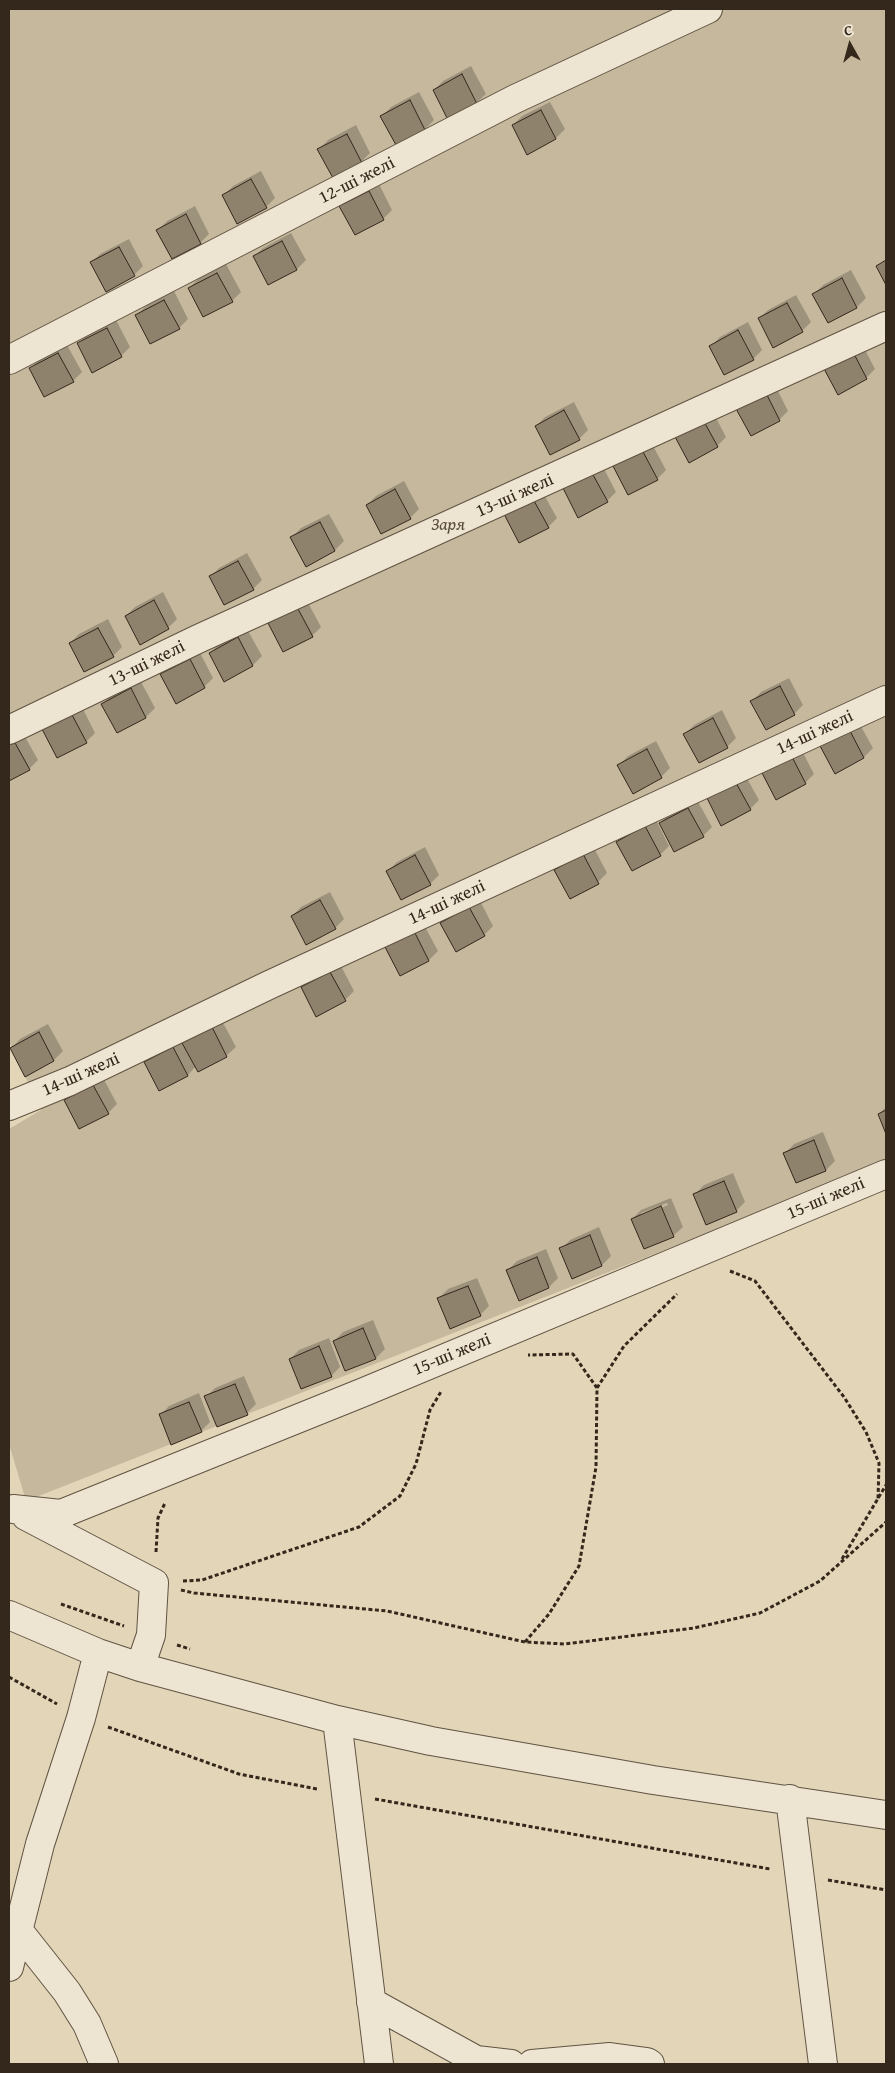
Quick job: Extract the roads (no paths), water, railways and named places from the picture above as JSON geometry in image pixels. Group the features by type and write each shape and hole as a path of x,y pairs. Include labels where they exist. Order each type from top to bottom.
{"street":[{"name":"12-ші желі","path":"9,360 515,99 708,9"},
{"name":"13-ші желі","path":"9,730 198,639 886,326"},
{"name":"14-ші желі","path":"9,1106 70,1081 278,981 886,700"},
{"name":"15-ші желі","path":"11,1507 61,1514 364,1392 886,1174"},
{"path":"11,1507 154,1583 151,1636 140,1667"},
{"path":"9,1615 98,1653 140,1667 337,1720 431,1742 526,1759 886,1815"},
{"path":"9,1967 40,1844 81,1718 98,1653"},
{"path":"337,1720 379,2064"},
{"path":"790,1799 823,2064"},
{"path":"18,1930 67,1992 87,2024 104,2064"},
{"path":"371,2002 476,2060 512,2064"},
{"path":"532,2064 610,2057 650,2064"}],"park label":[{"name":"Заря","path":"448,525"}]}
